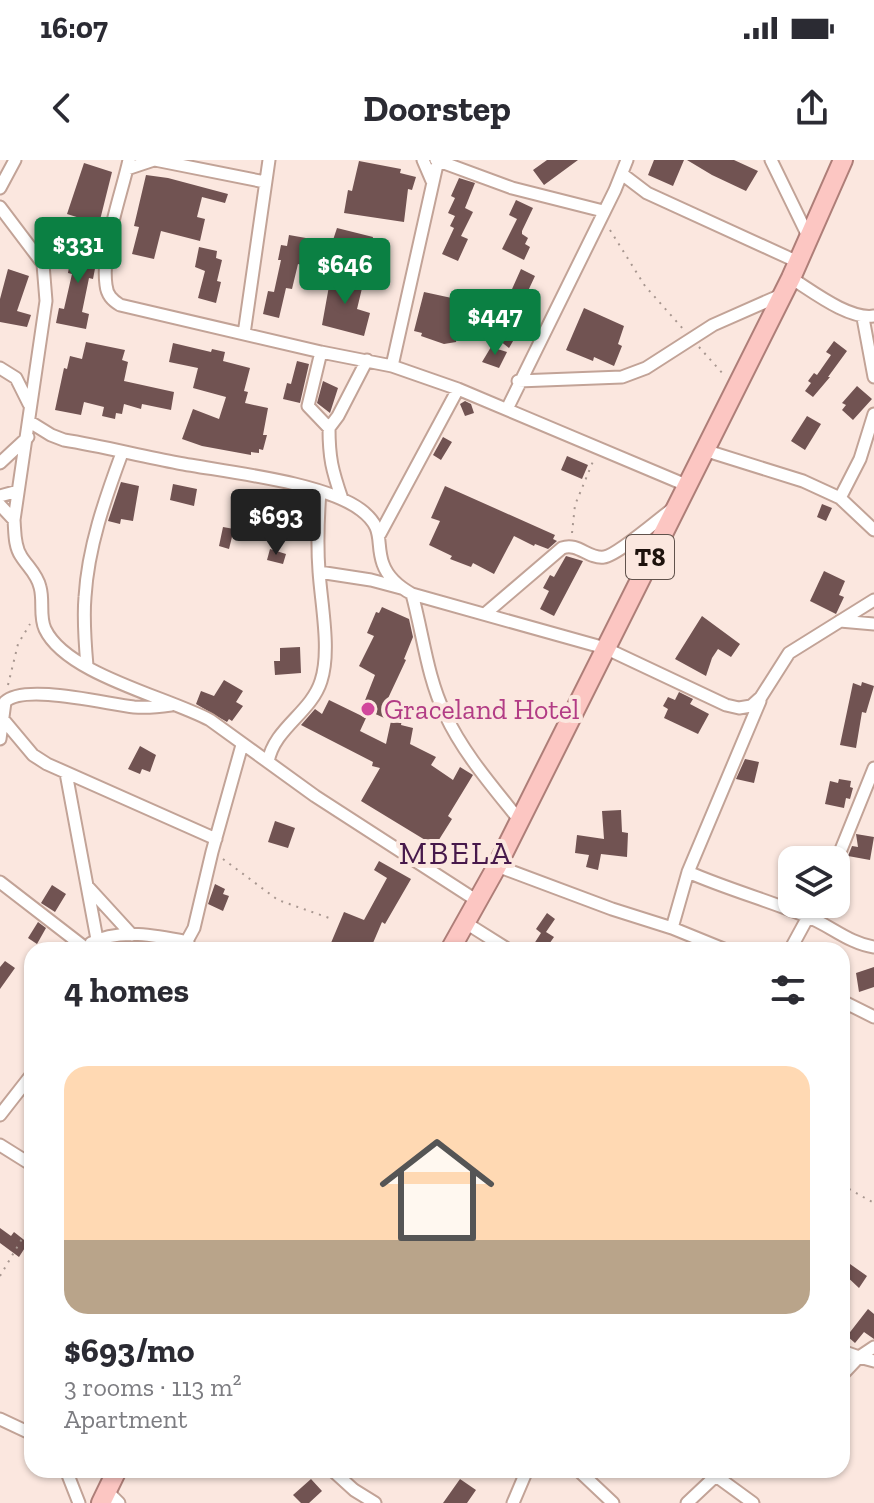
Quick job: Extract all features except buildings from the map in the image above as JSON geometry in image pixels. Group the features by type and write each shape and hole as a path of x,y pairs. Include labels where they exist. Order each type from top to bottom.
{"highway":[{"name":"T8","path":"455,942 520,821 790,278 843,160"},
{"path":"109,1499 115,1478"}],"street":[{"path":"0,188 15,160"},
{"path":"265,182 154,160 128,164 108,248 105,287 110,298 120,305 392,366 458,389 686,485"},
{"path":"244,334 269,160"},
{"path":"423,160 433,182"},
{"path":"392,366 437,160 512,188 602,215"},
{"path":"507,409 627,160"},
{"path":"771,160 809,238"},
{"path":"622,174 647,193 828,301 869,317 874,377"},
{"path":"615,190 647,193"},
{"path":"0,207 43,264 46,277 46,301 30,405 28,439 14,520 17,549 40,584 46,631 62,650 87,666 210,720 315,796 479,902"},
{"path":"518,381 622,377 646,368 690,337 790,278"},
{"path":"321,352 308,406 329,428"},
{"path":"342,499 328,452 329,428 367,360"},
{"path":"0,368 16,378 30,405"},
{"path":"380,534 458,389"},
{"path":"840,498 860,459 874,414"},
{"path":"30,422 51,435 122,453 320,491 361,510 380,534 383,564 407,591 444,714 472,758 520,821"},
{"path":"0,463 28,439 51,435"},
{"path":"704,450 803,481 840,498 874,530"},
{"path":"87,666 84,600 90,558 108,490 122,453"},
{"path":"0,496 18,491"},
{"path":"268,762 272,746 314,695 322,677 324,621 319,572 320,491"},
{"path":"0,505 14,520"},
{"path":"486,613 562,548 574,546 602,557 609,556 675,507"},
{"path":"319,572 371,580 605,648 726,705 739,708 751,706 761,697"},
{"path":"672,928 688,872 761,697 789,653 874,600"},
{"path":"840,621 874,624"},
{"path":"0,739 8,698 28,694 136,707 175,705"},
{"path":"2,718 33,755 66,773 216,839"},
{"path":"187,942 194,928 242,745"},
{"path":"842,846 874,768"},
{"path":"66,773 89,888 91,942"},
{"path":"497,866 706,942"},
{"path":"688,872 778,906"},
{"path":"0,882 84,942"},
{"path":"89,888 132,935"},
{"path":"795,942 808,918"},
{"path":"811,918 841,936 874,947"},
{"path":"466,923 496,942"},
{"path":"108,942 132,935 166,942"},
{"path":"850,1005 874,1017"},
{"path":"0,1115 24,1084"},
{"path":"0,1145 24,1160"},
{"path":"850,1367 874,1347"},
{"path":"850,1354 874,1361"},
{"path":"0,1419 24,1430"},
{"path":"69,1478 79,1503"},
{"path":"341,1478 375,1503"},
{"path":"513,1503 524,1478"},
{"path":"587,1478 614,1502"},
{"path":"687,1503 714,1478"},
{"path":"725,1478 753,1503"}],"path":[{"path":"602,215 645,286 735,388"},
{"path":"581,550 573,535 572,520 579,494 600,447"},
{"path":"8,698 16,650 33,615"},
{"path":"212,852 278,900 332,919"},
{"path":"850,1190 874,1203"},
{"path":"0,1276 24,1236"}],"place":[{"name":"Graceland Hotel","path":"368,709"}],"district":[{"name":"MBELA","path":"456,853"}]}
